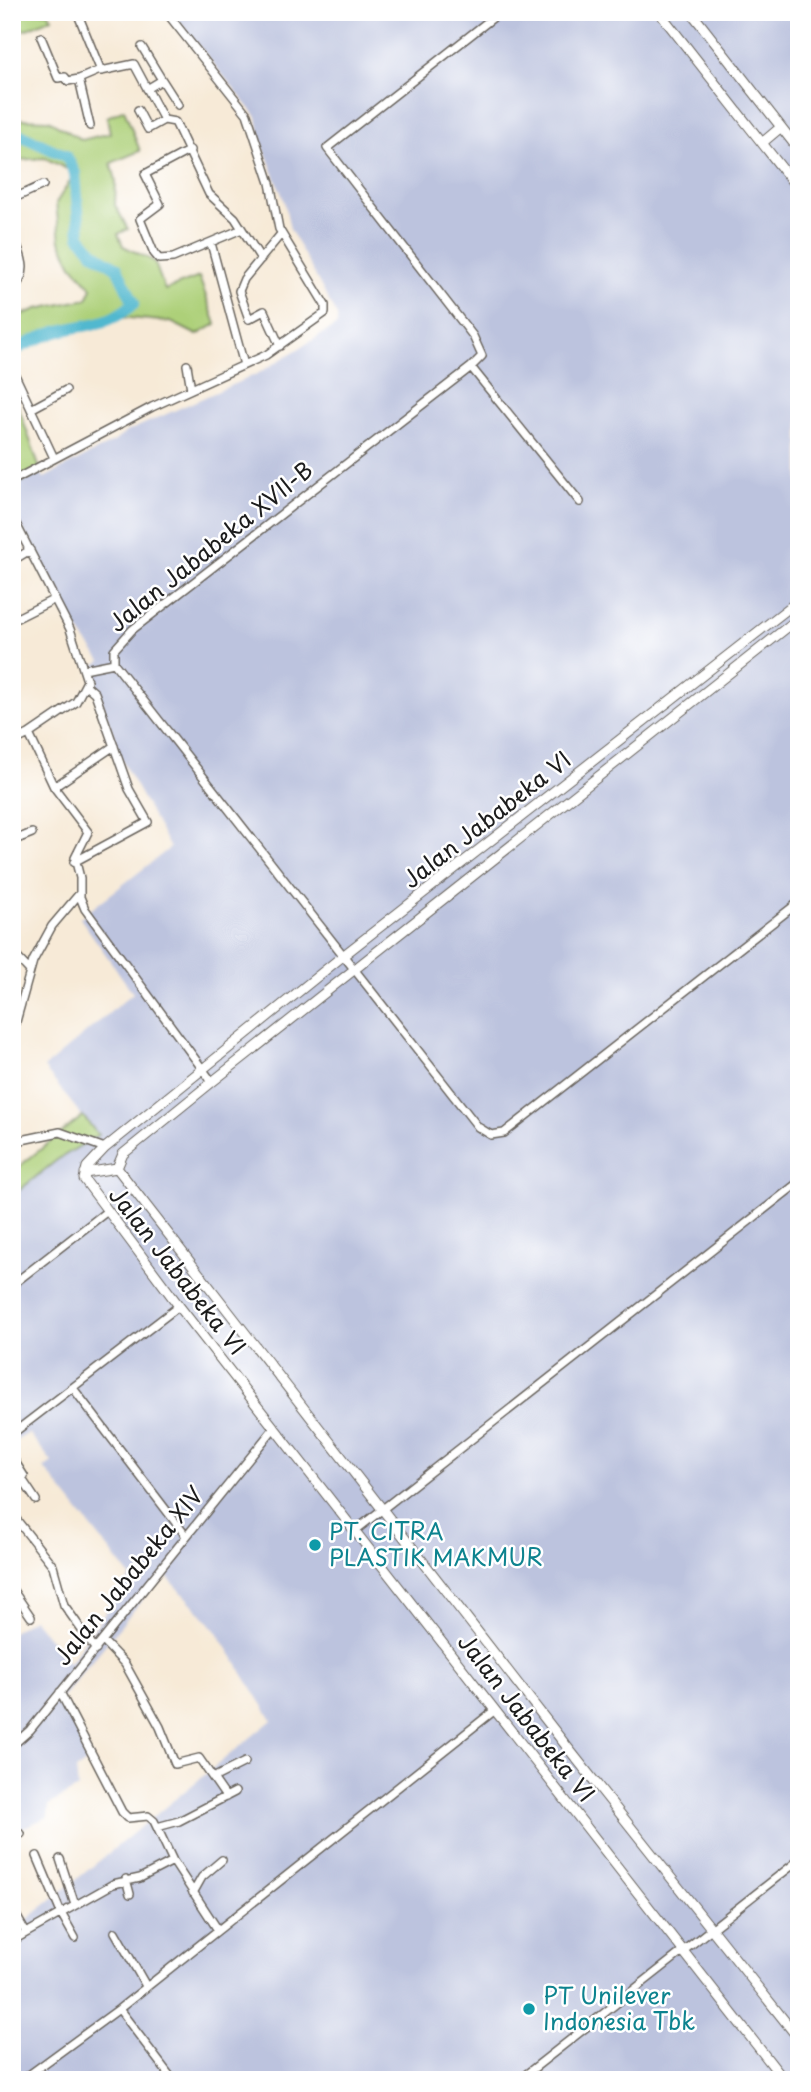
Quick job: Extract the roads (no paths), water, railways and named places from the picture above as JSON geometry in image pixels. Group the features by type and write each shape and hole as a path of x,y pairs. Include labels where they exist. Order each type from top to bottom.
{"street":[{"path":"77,12 100,70"},
{"path":"12,481 280,346 320,320 326,310 281,234 270,183 247,114 166,12"},
{"path":"500,12 327,148 473,336 482,356 471,367 580,502"},
{"path":"659,12 799,190"},
{"path":"691,12 799,150"},
{"path":"41,37 58,78 65,77 68,81 131,63 164,120"},
{"path":"142,47 178,105"},
{"path":"79,79 90,126"},
{"path":"147,89 162,80"},
{"path":"138,110 148,129 164,120 175,122 209,194 235,218 261,259"},
{"path":"762,143 781,127"},
{"path":"190,150 146,172 160,204 142,215 140,220 154,254 159,259 173,258 242,229"},
{"path":"12,199 43,185"},
{"path":"12,232 24,272 23,279 12,290"},
{"path":"280,346 264,311 249,318 240,297 244,279 281,234"},
{"path":"211,243 244,365"},
{"path":"187,365 191,389"},
{"name":"Jalan Jababeka XVII-B","path":"471,367 132,630 114,650 114,663 478,1127 486,1133 504,1133 799,902"},
{"path":"16,377 54,458"},
{"path":"31,409 66,390"},
{"path":"12,516 55,599 84,669 87,686 96,693 132,795 148,822 74,862"},
{"path":"12,561 30,550"},
{"path":"17,618 55,599"},
{"name":"Jalan Jababeka VI","path":"784,2080 685,1949 495,1710 358,1528 274,1428 179,1307 85,1183 85,1173 91,1160 105,1147 344,955 799,600"},
{"path":"790,607 799,618"},
{"name":"Jalan Jababeka VI","path":"799,618 212,1082 123,1154 117,1168 564,1743 799,2039"},
{"path":"84,669 114,663"},
{"path":"12,742 71,707 87,686"},
{"path":"29,734 54,787 88,832 74,862 80,878 80,893 90,916 212,1082"},
{"path":"54,787 114,746"},
{"path":"12,841 32,833"},
{"path":"12,1036 21,1012 29,970 52,926 80,893"},
{"path":"12,952 29,970"},
{"path":"12,1142 60,1132 105,1147"},
{"path":"85,1173 117,1168"},
{"path":"358,1528 799,1182"},
{"path":"12,1285 106,1212"},
{"path":"12,1434 179,1307"},
{"path":"73,1388 186,1536"},
{"name":"Jalan Jababeka XIV","path":"12,1746 27,1734 274,1428"},
{"path":"12,1457 36,1500"},
{"path":"12,1486 22,1479"},
{"path":"12,1514 53,1566 64,1605 96,1650"},
{"path":"12,1589 31,1617"},
{"path":"103,1641 125,1664 160,1727 175,1764 200,1758 226,1797"},
{"path":"60,1692 122,1812 128,1818 148,1816 157,1827 173,1861 218,1930"},
{"path":"22,2080 119,2009 495,1710"},
{"path":"213,1778 245,1762"},
{"path":"157,1827 179,1821 235,1792"},
{"path":"37,1856 61,1913 75,1938"},
{"path":"60,1859 75,1905"},
{"path":"193,1893 202,1877 222,1860"},
{"path":"519,2080 799,1860"},
{"path":"12,1941 126,1879 140,1878 173,1861"},
{"path":"126,1879 130,1894"},
{"path":"12,1908 26,1933"},
{"path":"115,1932 146,1986"},
{"path":"12,1980 16,1989"},
{"path":"119,2009 173,2080"}],"waterway":[{"path":"12,131 66,156 75,173 80,236 94,253 117,268 134,303 105,321 48,335 12,351"}],"place":[{"name":"PT. CITRA PLASTIK MAKMUR","path":"315,1545"},
{"name":"PT Unilever Indonesia Tbk","path":"529,2009"}]}
